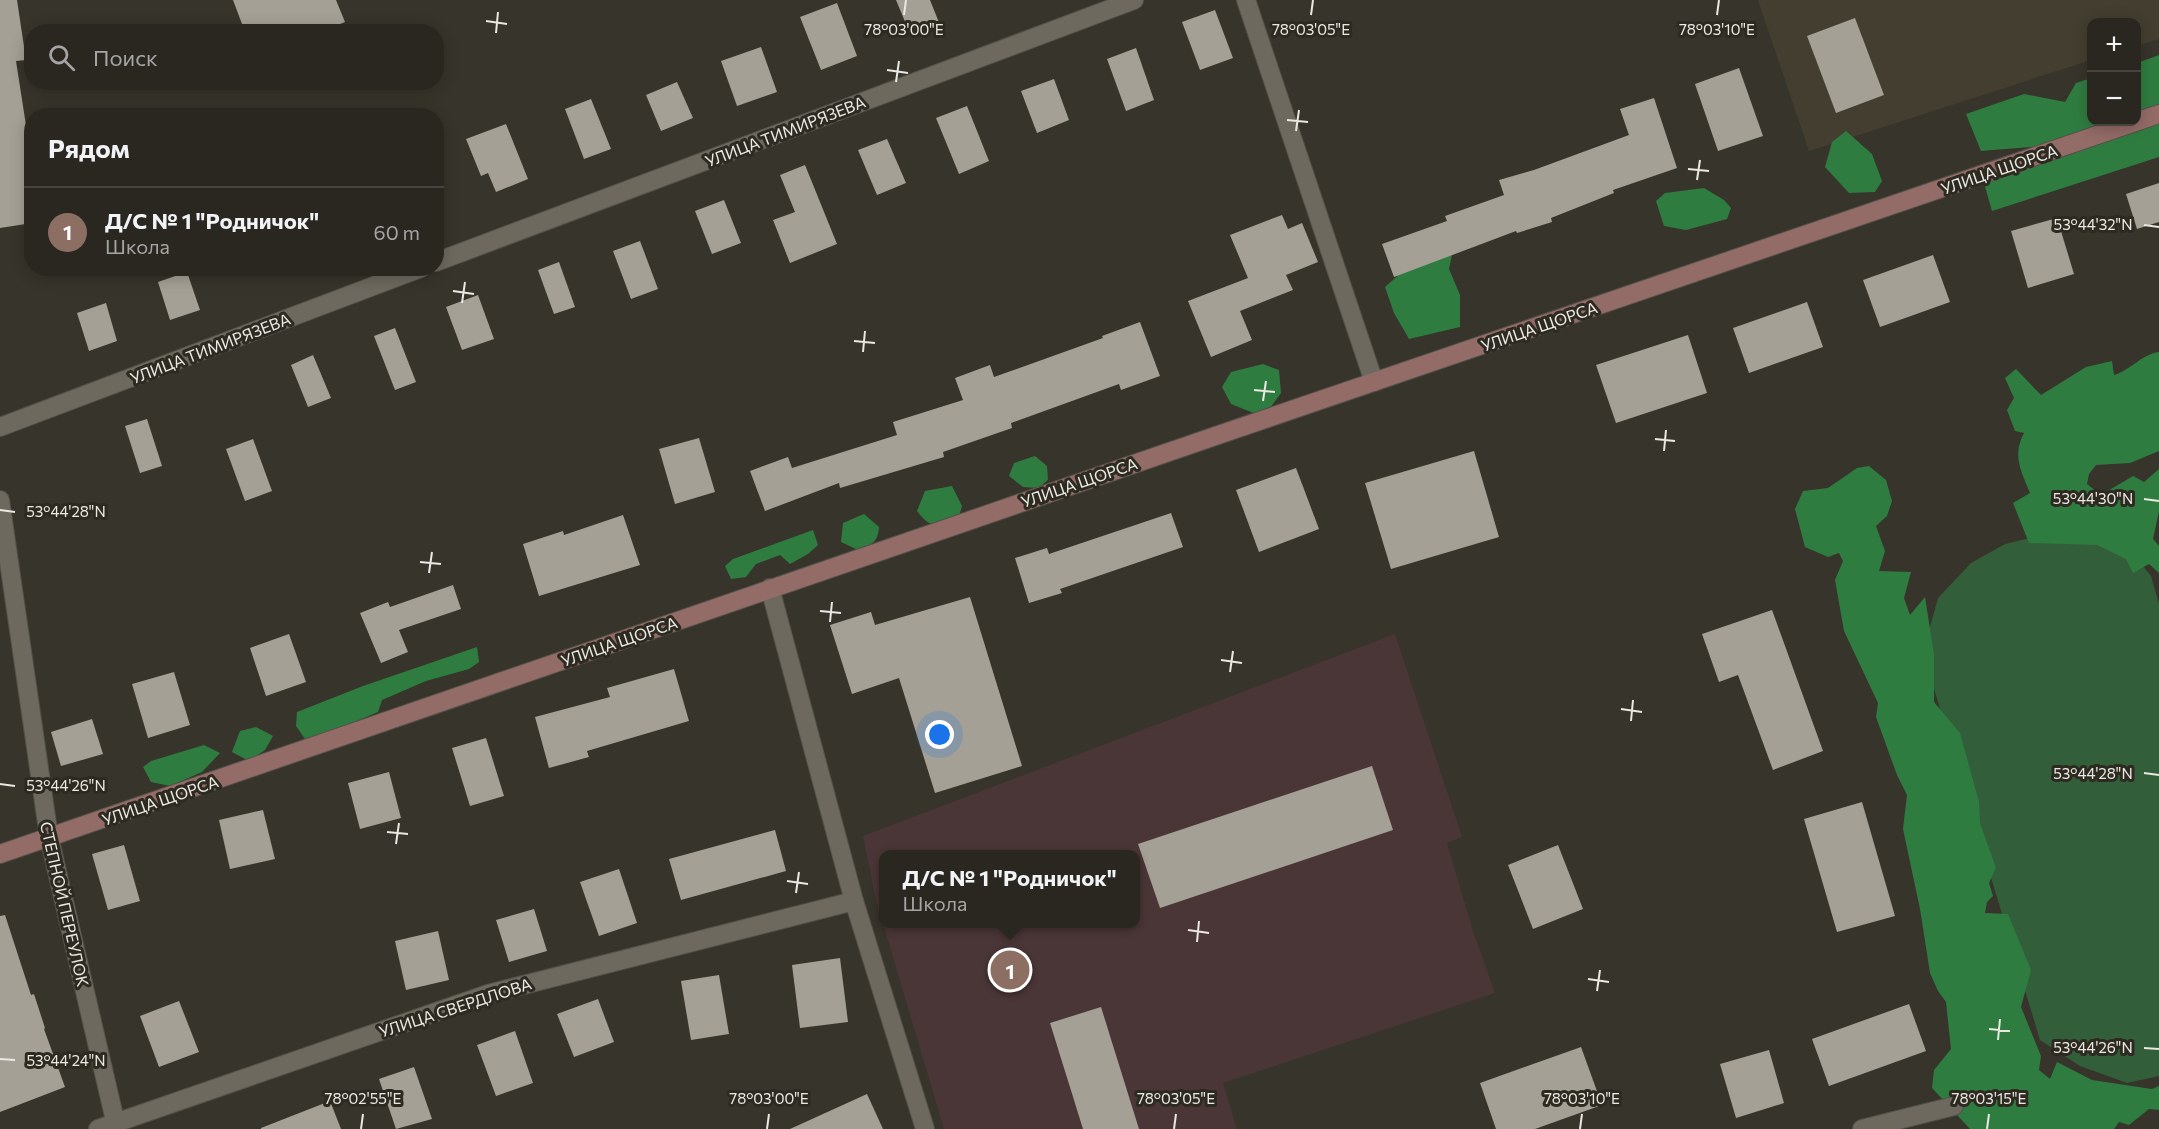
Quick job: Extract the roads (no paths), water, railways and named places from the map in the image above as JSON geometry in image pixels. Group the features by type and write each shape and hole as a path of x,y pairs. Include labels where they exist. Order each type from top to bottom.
{"street":[{"name":"УЛИЦА ТИМИРЯЗЕВА","path":"444,259 1134,0"},
{"path":"1246,0 1374,382"},
{"name":"УЛИЦА ЩОРСА","path":"0,854 770,588 2159,114"},
{"name":"УЛИЦА ТИМИРЯЗЕВА","path":"0,427 399,276"},
{"name":"СТЕПНОЙ ПЕРЕУЛОК","path":"0,500 49,837 116,1126"},
{"path":"770,588 854,901 925,1129"},
{"name":"УЛИЦА СВЕРДЛОВА","path":"98,1129 116,1126 488,994 854,901"},
{"path":"1862,1129 1954,1106"}],"place":[{"name":"Д/С № 1 \"Родничок\"","path":"1010,970"}]}
